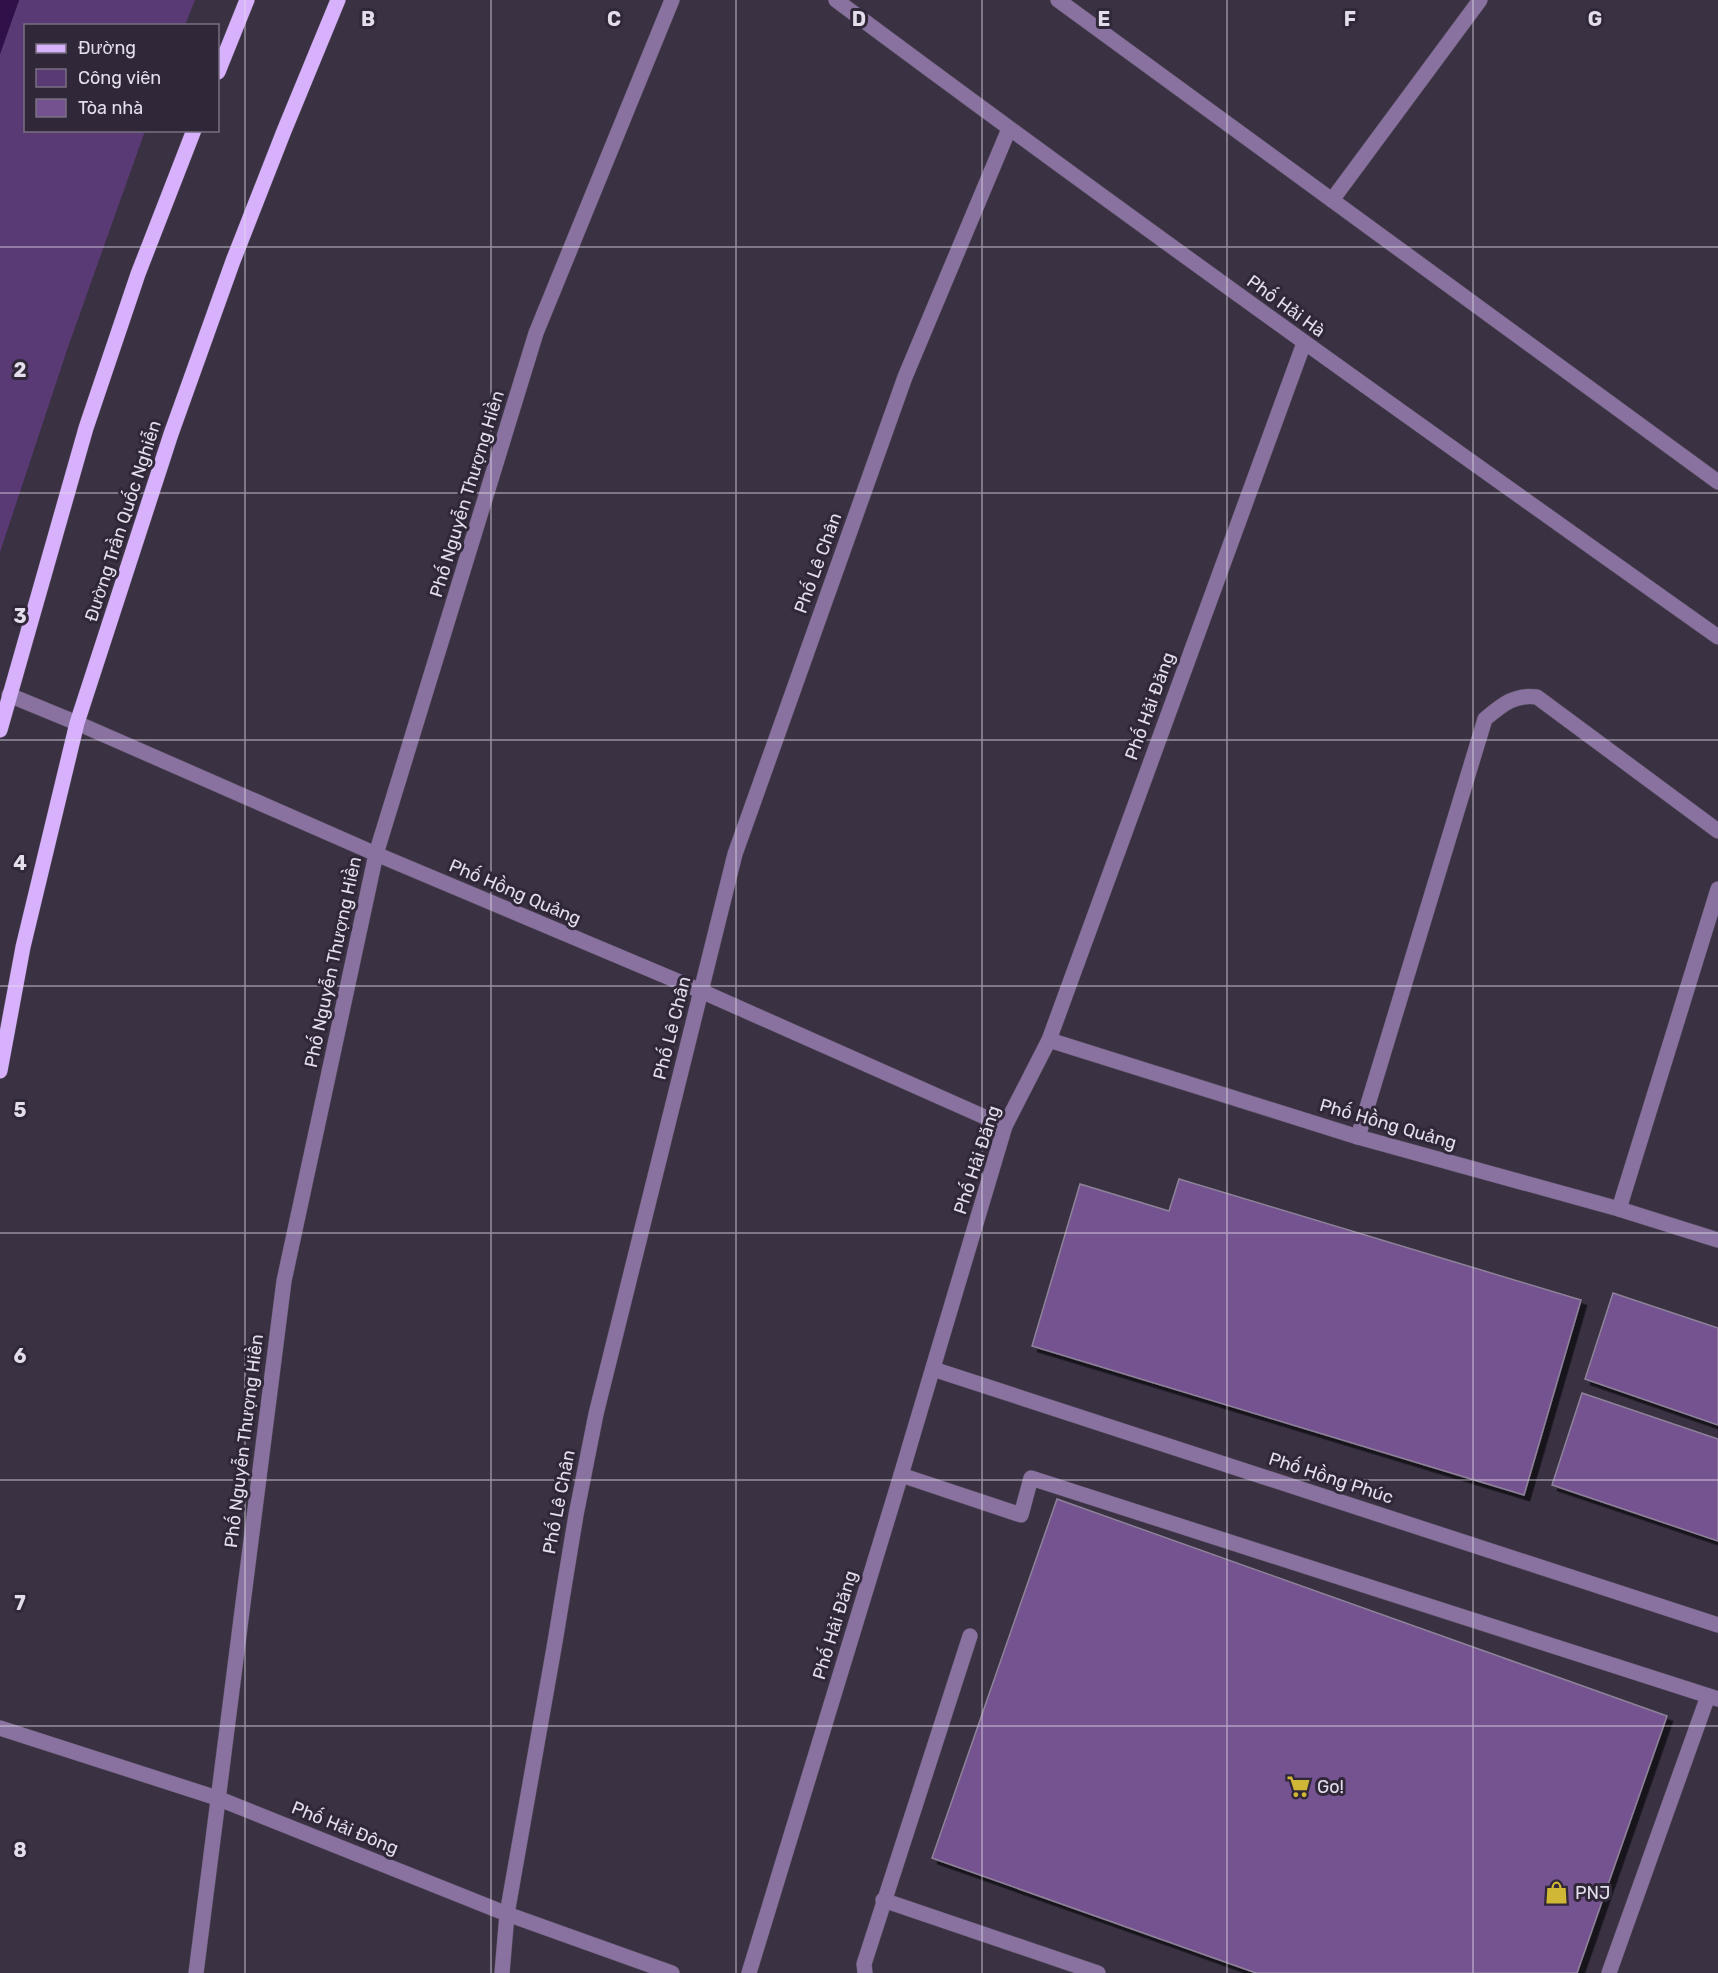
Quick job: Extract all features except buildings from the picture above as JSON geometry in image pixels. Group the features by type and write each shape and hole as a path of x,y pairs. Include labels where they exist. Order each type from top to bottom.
{"main road":[{"path":"219,70 247,0"},
{"name":"Đường Trần Quốc Nghiễn","path":"0,1071 23,947 77,723 171,434 233,261 284,130 339,0"},
{"path":"0,730 86,428 138,274 193,132"}],"street":[{"name":"Phố Nguyễn Thượng Hiền","path":"196,1973 284,1281 376,854 536,333 672,0"},
{"name":"Phố Hải Hà","path":"836,0 1304,343 1718,636"},
{"path":"1058,0 1718,482"},
{"path":"1332,200 1480,0"},
{"name":"Phố Lê Chân","path":"502,1973 507,1914 576,1515 596,1414 735,854 904,376 1009,129"},
{"name":"Phố Hải Đăng","path":"749,1973 1005,1126 1049,1040 1304,343"},
{"name":"Phố Hồng Quảng","path":"9,695 376,854 701,991 1005,1126"},
{"path":"1358,1137 1485,719 1511,700 1525,695 1538,698 1718,831"},
{"path":"1619,1209 1718,889"},
{"name":"Phố Hồng Quảng","path":"1049,1040 1358,1137 1619,1209 1718,1240"},
{"name":"Phố Hồng Phúc","path":"933,1369 1718,1624"},
{"path":"901,1475 1021,1515 1031,1478 1713,1698 1609,1973"},
{"path":"865,1973 864,1964 883,1900 970,1636"},
{"name":"Phố Hải Đông","path":"0,1728 217,1798 507,1914 672,1973"},
{"path":"883,1900 1098,1973"}],"green space":[{"path":"19,0 195,0 185,24 24,24 24,132 145,132 68,347 0,552 0,54"}],"shaded area":[{"path":"0,0 19,0 0,54"}],"place":[{"name":"Go!","path":"1299,1787"},
{"name":"PNJ","path":"1557,1893"}]}
